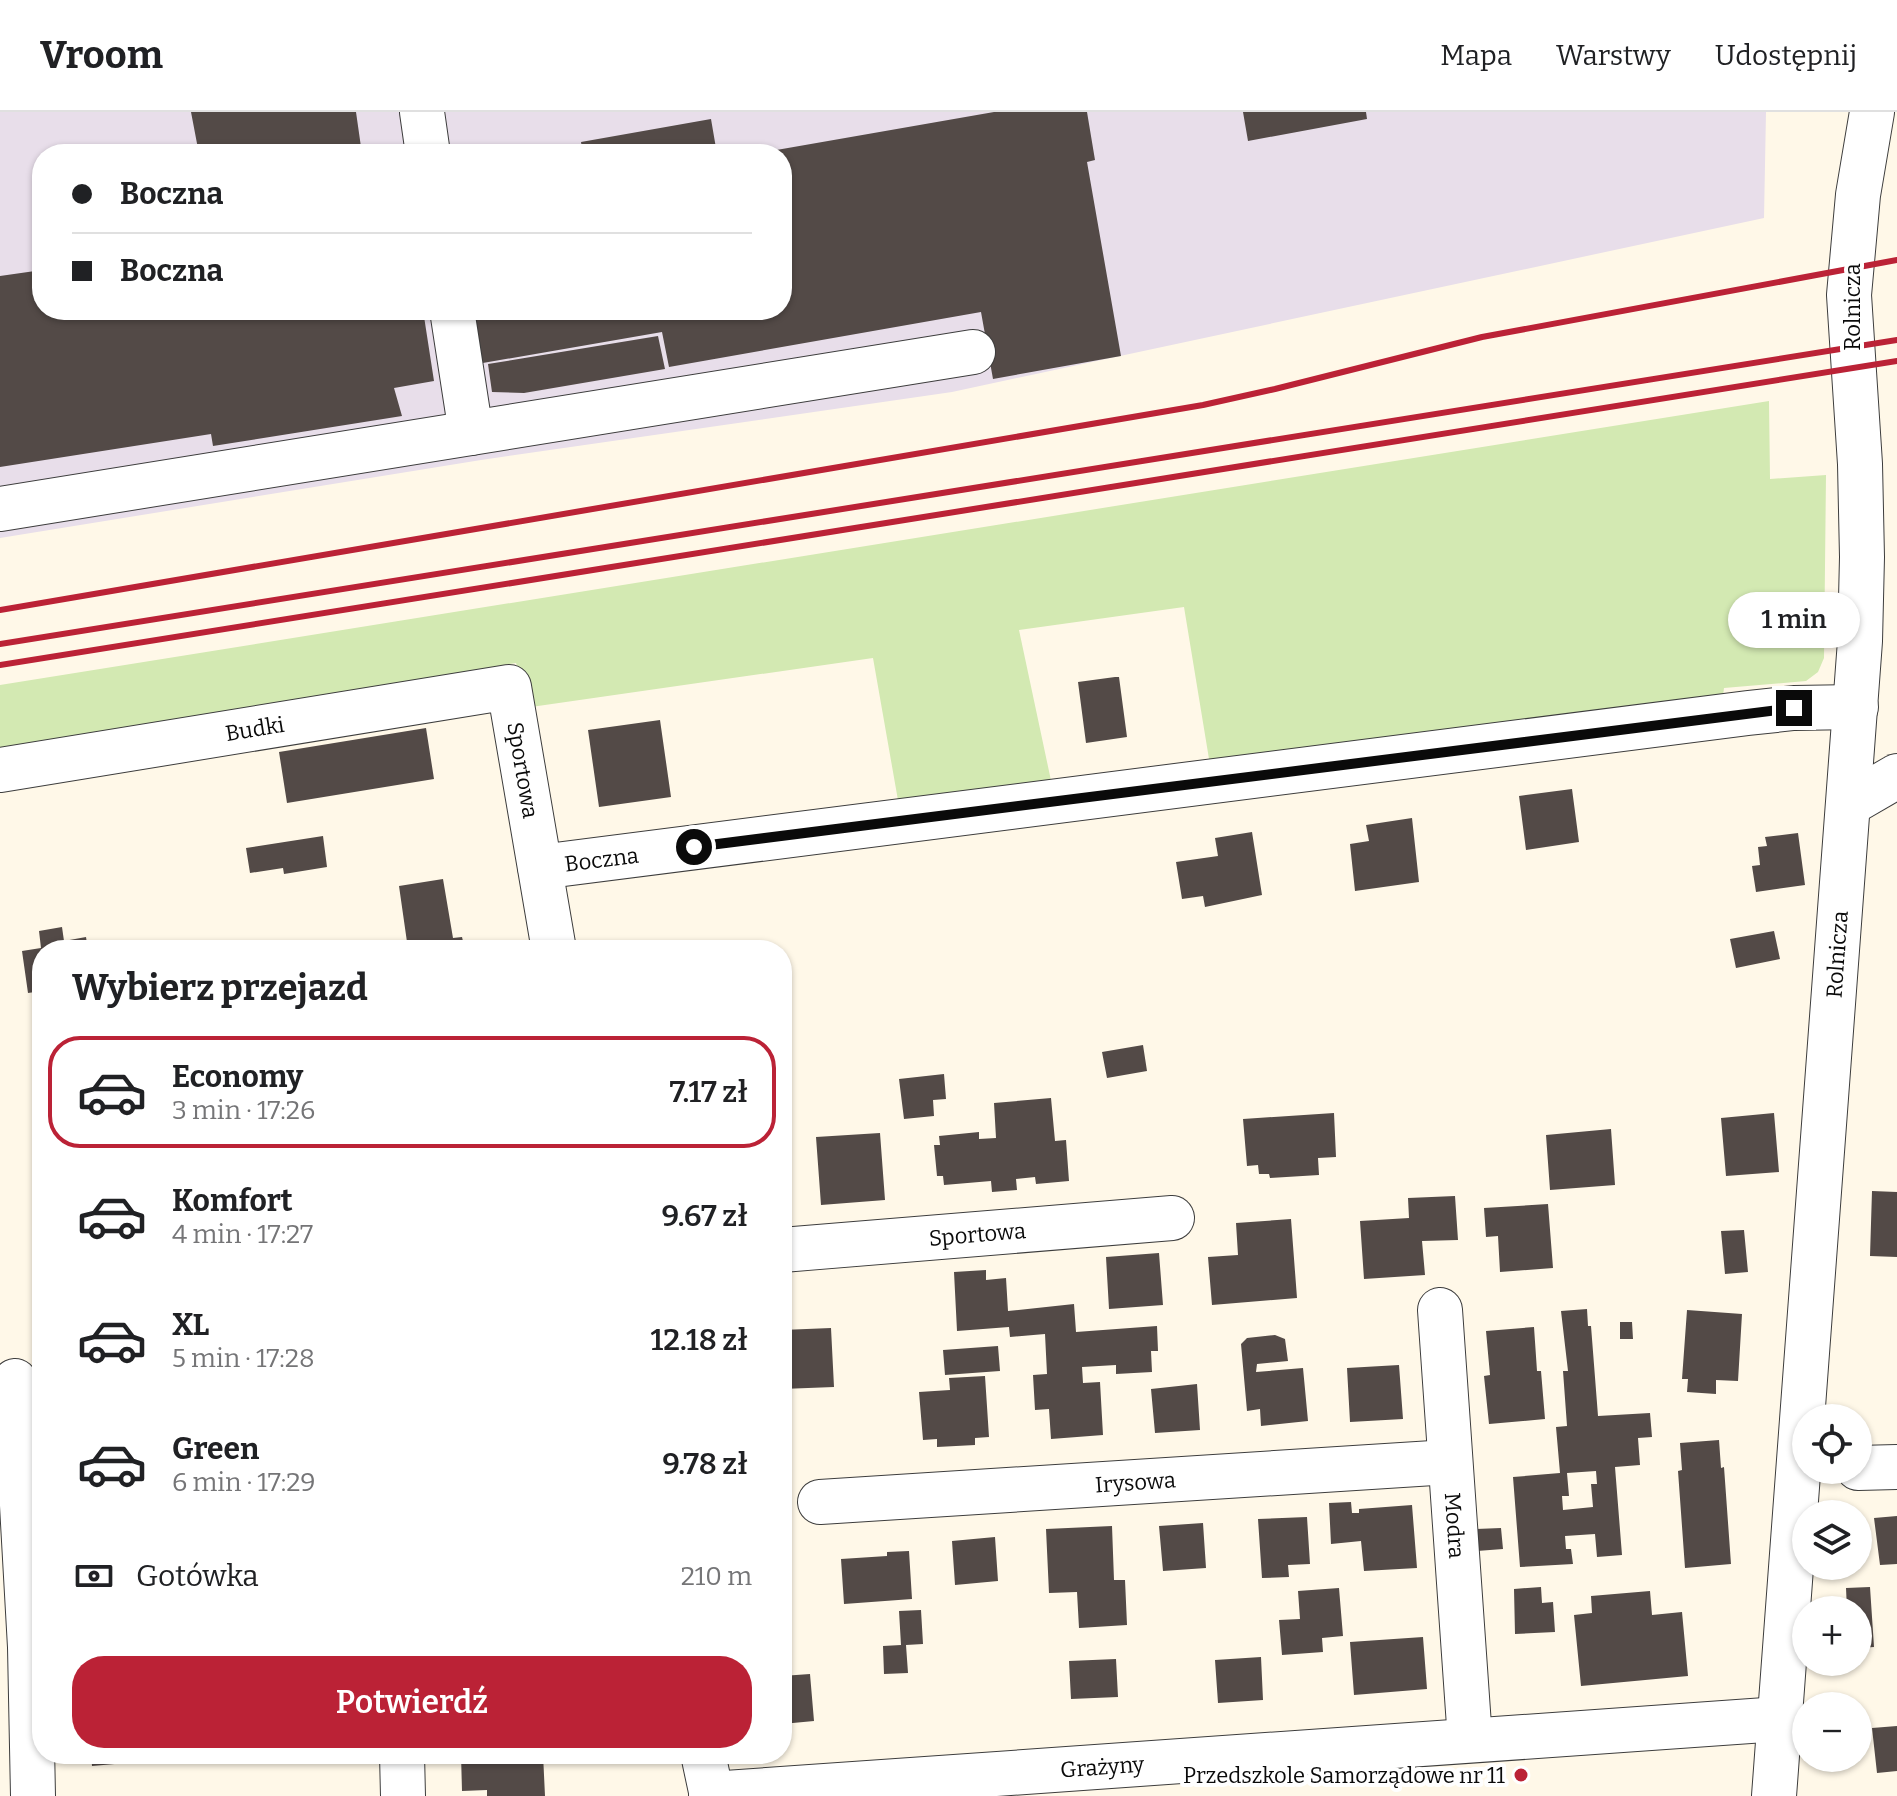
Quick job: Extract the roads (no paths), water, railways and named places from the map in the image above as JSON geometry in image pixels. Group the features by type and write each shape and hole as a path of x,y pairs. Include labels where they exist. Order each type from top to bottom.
{"street":[{"path":"422,112 427,144"},
{"name":"Rolnicza","path":"1807,1404 1856,707 1878,639 1862,557 1860,464 1849,295 1858,195 1872,112"},
{"path":"454,320 471,433"},
{"path":"0,509 973,352"},
{"name":"Budki","path":"0,770 509,687"},
{"name":"Sportowa","path":"509,687 552,940"},
{"name":"Boczna","path":"540,867 1748,713 1794,708 1856,707"},
{"path":"1849,804 1897,776"},
{"name":"Sportowa","path":"792,1249 1172,1218"},
{"name":"Modra","path":"1440,1310 1470,1740"},
{"path":"15,1381 24,1647 33,1796"},
{"name":"Irysowa","path":"820,1502 1449,1462"},
{"path":"1872,1468 1897,1467"},
{"name":"Rolnicza","path":"1774,1796 1801,1484"},
{"name":"Grażyny","path":"709,1781 1470,1740 1780,1719"},
{"path":"402,1764 403,1796"}],"railway":[{"path":"0,610 1203,405 1482,337 1897,260"},
{"path":"0,644 1897,340"},
{"path":"0,665 1897,361"}],"place":[{"name":"Przedszkole Samorządowe nr 11","path":"1521,1775"}]}
